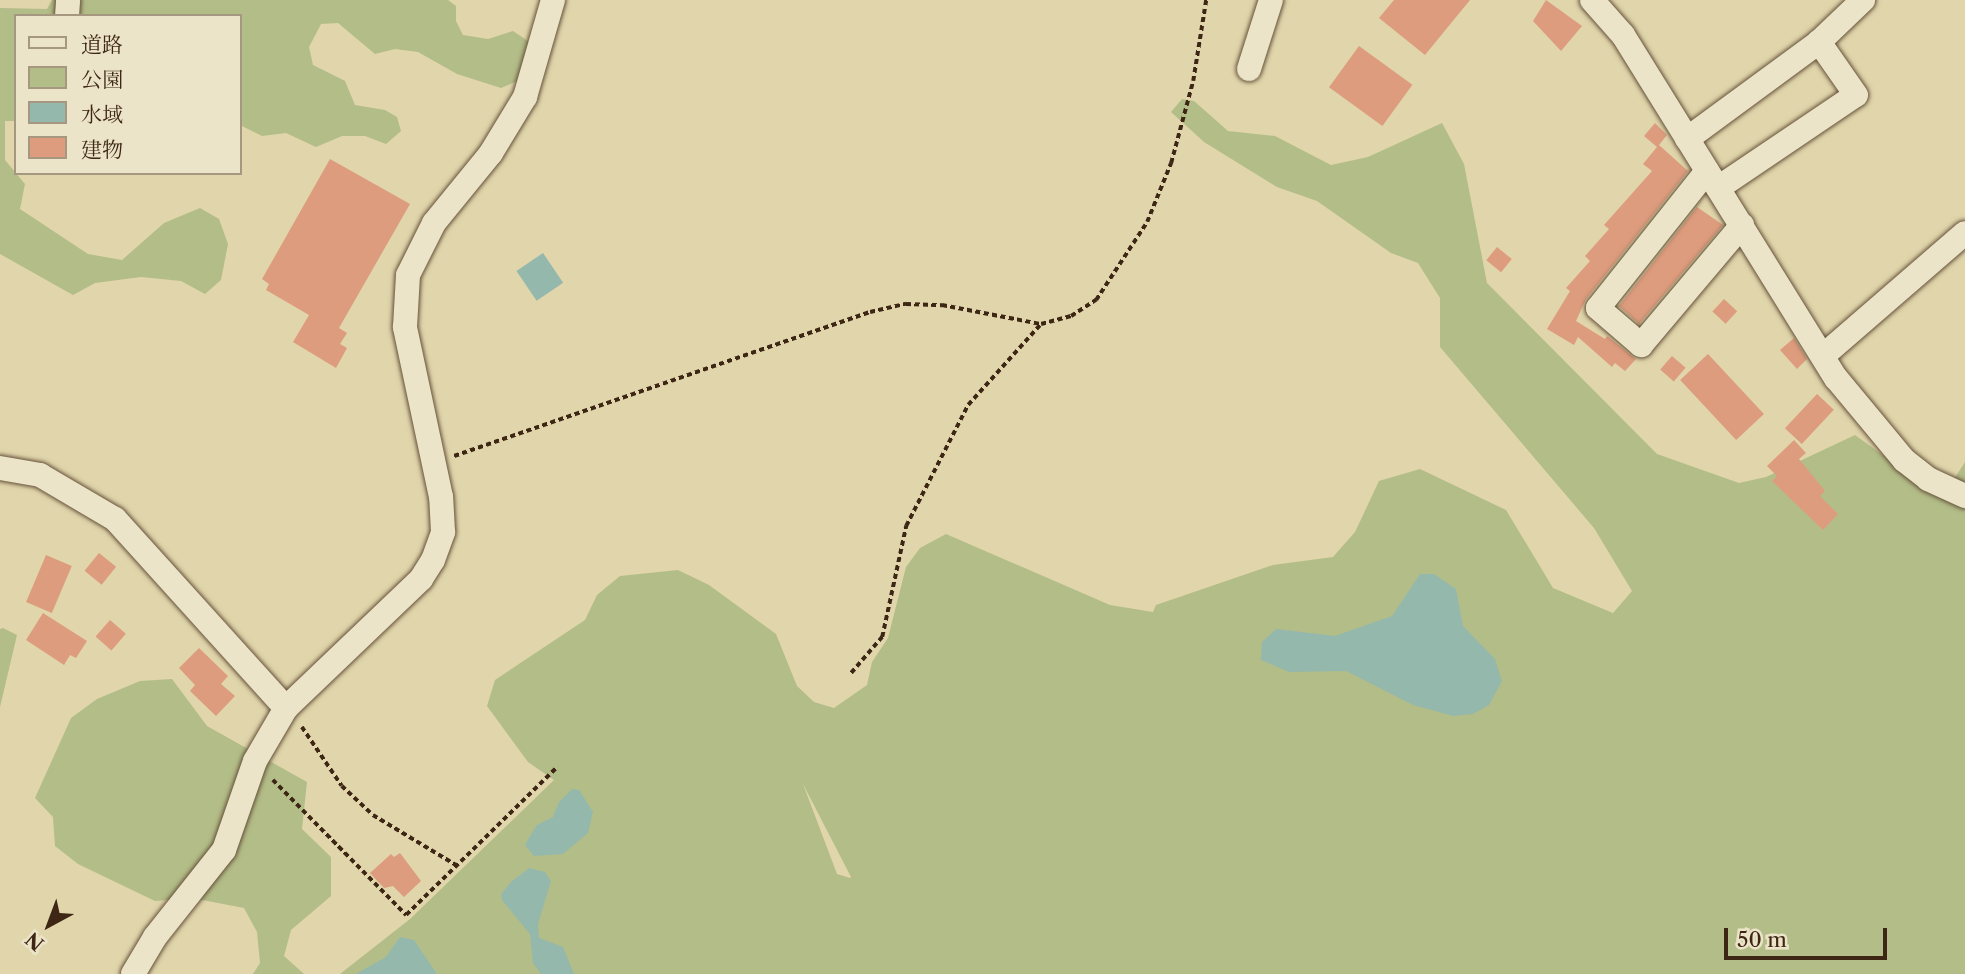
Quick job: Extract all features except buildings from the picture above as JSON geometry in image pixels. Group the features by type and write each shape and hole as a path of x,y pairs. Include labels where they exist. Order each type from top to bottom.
{"street":[{"path":"133,974 155,937 224,850 255,761 286,708 421,579 433,560 443,531 434,463 405,327 408,275 434,223 491,153 525,97 553,0"},
{"path":"1249,69 1271,0"},
{"path":"1592,0 1623,35 1836,378 1904,460 1927,479 1965,496"},
{"path":"1687,139 1819,41 1863,0"},
{"path":"1742,225 1641,345 1598,308 1713,179 1856,95 1819,41"},
{"path":"1824,355 1965,233"},
{"path":"0,468 40,475 115,519 286,708"}],"path":[{"path":"434,463 870,312 906,304 942,305 1041,324 1071,316 1096,300 1147,222 1174,151 1206,0"},
{"path":"851,673 882,637 906,526 956,426 987,381 1041,324"},
{"path":"286,708 342,786 373,815 456,865"},
{"path":"255,761 359,872 406,915 557,767"}],"green space":[{"path":"52,0 448,0 456,6 456,21 463,35 488,39 513,31 534,45 525,78 501,88 457,74 418,52 395,49 375,54 338,23 321,24 309,47 313,65 345,81 355,105 385,110 397,117 401,131 386,144 365,136 342,136 316,147 286,133 262,136 242,126 242,14 14,14 14,121 5,121 5,160 14,171 14,175 18,175 25,184 20,209 88,254 122,260 164,223 200,208 219,219 228,244 221,280 205,294 181,281 141,277 95,283 73,295 0,254 0,8 47,9"},
{"path":"1182,99 1194,101 1228,131 1275,136 1331,165 1368,157 1442,123 1464,164 1487,283 1657,454 1739,483 1766,477 1855,435 1942,498 1965,462 1965,974 340,974 410,919 554,780 528,762 487,706 495,680 585,620 597,595 620,576 678,570 709,585 776,634 797,686 814,702 834,708 867,685 872,662 888,638 906,567 920,548 946,534 1110,605 1153,612 1156,605 1273,565 1333,557 1355,532 1379,481 1420,469 1506,510 1553,588 1613,613 1632,591 1594,528 1440,347 1440,298 1418,263 1391,253 1317,201 1277,187 1204,142 1171,112","holes":["803,784 851,877 837,874"]},
{"path":"0,629 17,635 0,707"},
{"path":"172,679 207,726 307,782 302,829 331,857 331,896 291,930 284,956 304,974 253,974 260,963 257,932 244,908 192,898 155,901 78,864 55,846 53,817 35,798 71,718 97,699 140,681"}],"water":[{"path":"543,253 563,283 537,301 516,271"},
{"path":"1420,574 1434,574 1456,589 1463,626 1495,659 1502,681 1489,705 1473,714 1453,716 1413,705 1346,671 1289,672 1261,660 1262,642 1276,629 1335,636 1392,616"},
{"path":"572,789 579,790 593,812 588,833 563,854 534,856 525,845 530,836 537,825 553,817 559,802"},
{"path":"529,868 545,872 551,881 538,924 539,938 563,947 574,974 541,974 533,963 530,934 502,900 501,894 511,882"},
{"path":"400,937 414,940 437,974 356,974 386,957"}]}
